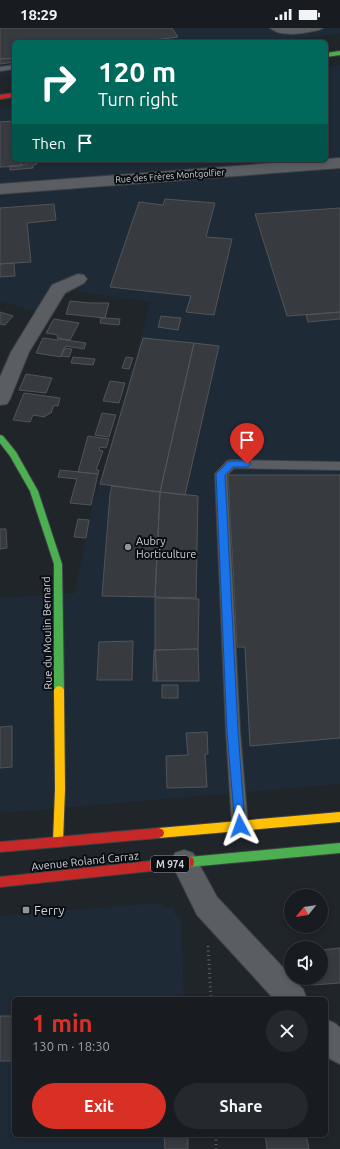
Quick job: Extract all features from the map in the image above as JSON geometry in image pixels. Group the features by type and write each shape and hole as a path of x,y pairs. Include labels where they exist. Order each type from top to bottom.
{"main road":[{"path":"328,55 340,53"},
{"path":"0,97 12,95"},
{"name":"Rue du Moulin Bernard","path":"0,438 13,454 34,491 58,564 60,781 58,842"},
{"name":"Avenue Roland Carraz","path":"0,846 340,817"},
{"name":"Avenue Roland Carraz","path":"0,882 184,862 340,848"}],"street":[{"name":"Rue des Frères Montgolfier","path":"0,189 340,163"},
{"path":"0,399 20,352 58,289 78,279"},
{"path":"184,862 207,906 291,997"},
{"path":"328,1036 340,1049"}],"lane":[{"path":"274,28 280,31 289,31 319,28"},
{"path":"0,69 12,67"},
{"path":"240,826 232,731 220,474 231,464 340,466"}],"path":[{"path":"208,944 210,997"},
{"path":"216,1137 216,1149"}],"shaded area":[{"path":"0,28 340,28 340,33 286,40 12,40 12,74 0,76"},
{"path":"340,65 340,784 0,813 0,598 75,593 92,507 151,302 61,289 47,315 0,301 0,108 12,106 12,162 328,162 328,67"},
{"path":"158,903 166,908 174,907 174,913 181,917 184,997 12,997 12,1137 188,1137 188,1149 0,1149 0,916"}],"building":[{"path":"0,28 172,28 178,37 155,40 12,40 12,58 0,59"},
{"path":"12,58 12,62 0,64 0,59"},
{"path":"12,121 12,162 21,162 22,166 0,167 0,122"},
{"path":"26,162 36,162 37,164 33,165 33,168 10,170 10,166 27,164"},
{"path":"165,199 215,203 206,237 232,239 214,315 186,312 191,296 110,287 139,202 163,205"},
{"path":"54,204 56,220 27,223 31,262 0,264 0,208"},
{"path":"340,208 340,312 287,316 255,214"},
{"path":"14,263 15,276 0,277 0,264"},
{"path":"70,301 109,303 105,318 66,314"},
{"path":"0,312 13,316 5,325 0,324"},
{"path":"340,312 340,319 308,322 306,315"},
{"path":"161,316 181,318 178,330 158,327"},
{"path":"101,318 120,319 119,325 100,323"},
{"path":"54,319 79,323 70,340 57,338 58,335 46,333"},
{"path":"43,338 86,343 84,349 66,346 61,357 36,353"},
{"path":"143,338 194,343 160,492 100,484"},
{"path":"194,343 219,346 185,495 160,492"},
{"path":"64,348 72,349 69,357 61,356"},
{"path":"73,357 95,359 93,365 71,363"},
{"path":"126,357 133,358 129,369 122,368"},
{"path":"26,374 52,378 46,393 19,390"},
{"path":"110,381 125,383 119,403 103,401"},
{"path":"24,393 60,398 58,406 54,405 51,413 45,415 45,417 33,415 30,422 13,420"},
{"path":"102,413 116,415 109,437 95,435"},
{"path":"88,436 109,439 106,448 100,447 99,450 103,451 96,470 99,470 98,474 78,472"},
{"path":"60,470 98,474 91,505 70,503 77,479 58,477"},
{"path":"228,475 340,475 340,738 250,746 245,647 237,647"},
{"path":"112,486 160,492 155,597 102,596 110,494"},
{"path":"160,492 198,496 196,598 155,597"},
{"path":"78,519 89,520 86,538 74,537"},
{"path":"0,529 6,529 7,548 0,549"},
{"path":"155,598 199,599 198,649 155,650"},
{"path":"133,641 132,680 97,680 99,642"},
{"path":"198,649 199,681 157,681 155,650"},
{"path":"155,650 157,681 153,681"},
{"path":"162,685 178,685 178,698 162,698"},
{"path":"12,726 12,767 0,768 0,727"},
{"path":"207,732 208,754 205,754 207,787 167,788 166,756 188,755 186,733"},
{"path":"340,948 340,983 328,984 328,949"},
{"path":"0,1016 12,1016 12,1061 0,1061"},
{"path":"164,1137 188,1137 188,1149 165,1149"},
{"path":"265,1137 306,1137 309,1149 267,1149"}],"traffic: fast":[{"path":"328,55 340,53"},
{"path":"0,438 13,454 34,491 58,564 59,690"},
{"path":"189,862 340,848"}],"traffic: slow":[{"path":"58,842 60,789 59,690"},
{"path":"159,833 340,817"}],"traffic: jam":[{"path":"0,97 12,95"},
{"path":"0,847 159,833"},
{"path":"0,882 189,862"}],"place":[{"name":"Aubry Horticulture","path":"128,547"},
{"name":"Ferry","path":"26,910"}],"route":[{"path":"240,826 232,731 220,474 231,464 247,464"}]}
